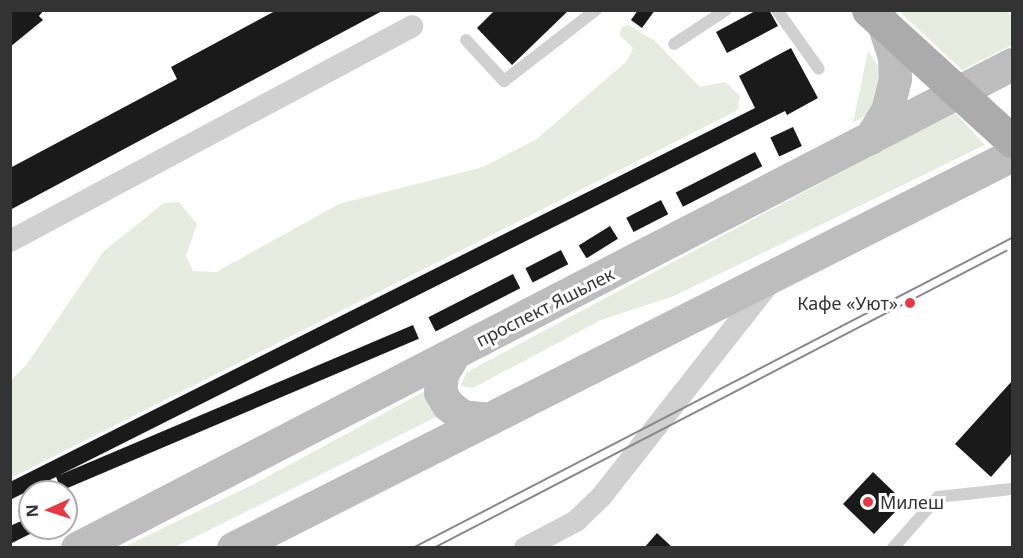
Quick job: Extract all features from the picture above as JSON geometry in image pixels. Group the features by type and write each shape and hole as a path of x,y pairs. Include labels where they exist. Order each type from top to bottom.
{"main road":[{"path":"876,17 1012,141"},
{"path":"870,138 887,111 896,78 894,57 876,17"},
{"name":"проспект Яшьлек","path":"77,548 870,138 972,103 1012,64"},
{"path":"233,548 784,267 1012,154"},
{"path":"454,354 442,374 440,392 448,405 462,416 489,419"}],"street":[{"path":"10,241 412,26"},
{"path":"525,548 576,521 601,497 784,267"}],"lane":[{"path":"466,40 504,81 596,10"},
{"path":"674,44 726,10"},
{"path":"777,10 819,69"},
{"path":"893,548 938,497 1012,489"}],"shaded area":[{"path":"899,11 1006,11 1012,16 1012,45 962,70"},
{"path":"628,25 655,41 700,87 725,82 740,96 738,110 11,478 11,380 27,364 104,251 164,203 179,202 197,224 186,256 193,271 216,272 339,204 483,167 537,139 627,61 633,48 620,36 621,28"},
{"path":"868,51 879,68 881,84 870,113 853,123"},
{"path":"954,112 985,145 674,296 601,320 473,388 460,386 467,372"},
{"path":"427,390 440,415 175,547 122,548 254,484"}],"building":[{"path":"10,10 44,10 39,16 43,20 10,47"},
{"path":"277,10 384,10 10,210 10,168 177,79 171,67"},
{"path":"495,10 569,10 512,65 477,28"},
{"path":"638,10 655,10 642,28 631,20"},
{"path":"757,10 769,10 778,26 727,53 716,32"},
{"path":"791,48 818,98 787,115 785,111 50,480 18,480 18,496 10,500 10,482 755,108 739,76"},
{"path":"793,127 802,146 779,157 770,138"},
{"path":"755,152 762,166 683,207 676,192"},
{"path":"661,200 668,214 634,232 626,218"},
{"path":"610,226 618,239 587,258 579,246"},
{"path":"561,250 568,264 533,282 525,268"},
{"path":"513,274 520,288 436,331 428,317"},
{"path":"413,325 419,339 78,483 78,480 57,480 56,477"},
{"path":"1012,381 1012,453 991,477 955,444"},
{"name":"Милеш","path":"873,472 895,493 891,506 896,511 874,534 843,504"},
{"path":"18,522 18,540 10,544 10,526"},
{"path":"657,533 673,548 644,548"}],"tram line":[{"path":"413,548 1012,238"},
{"path":"434,548 1006,251"}],"place":[{"name":"Кафе «Уют»","path":"910,303"},
{"name":"Милеш","path":"868,502"}]}
